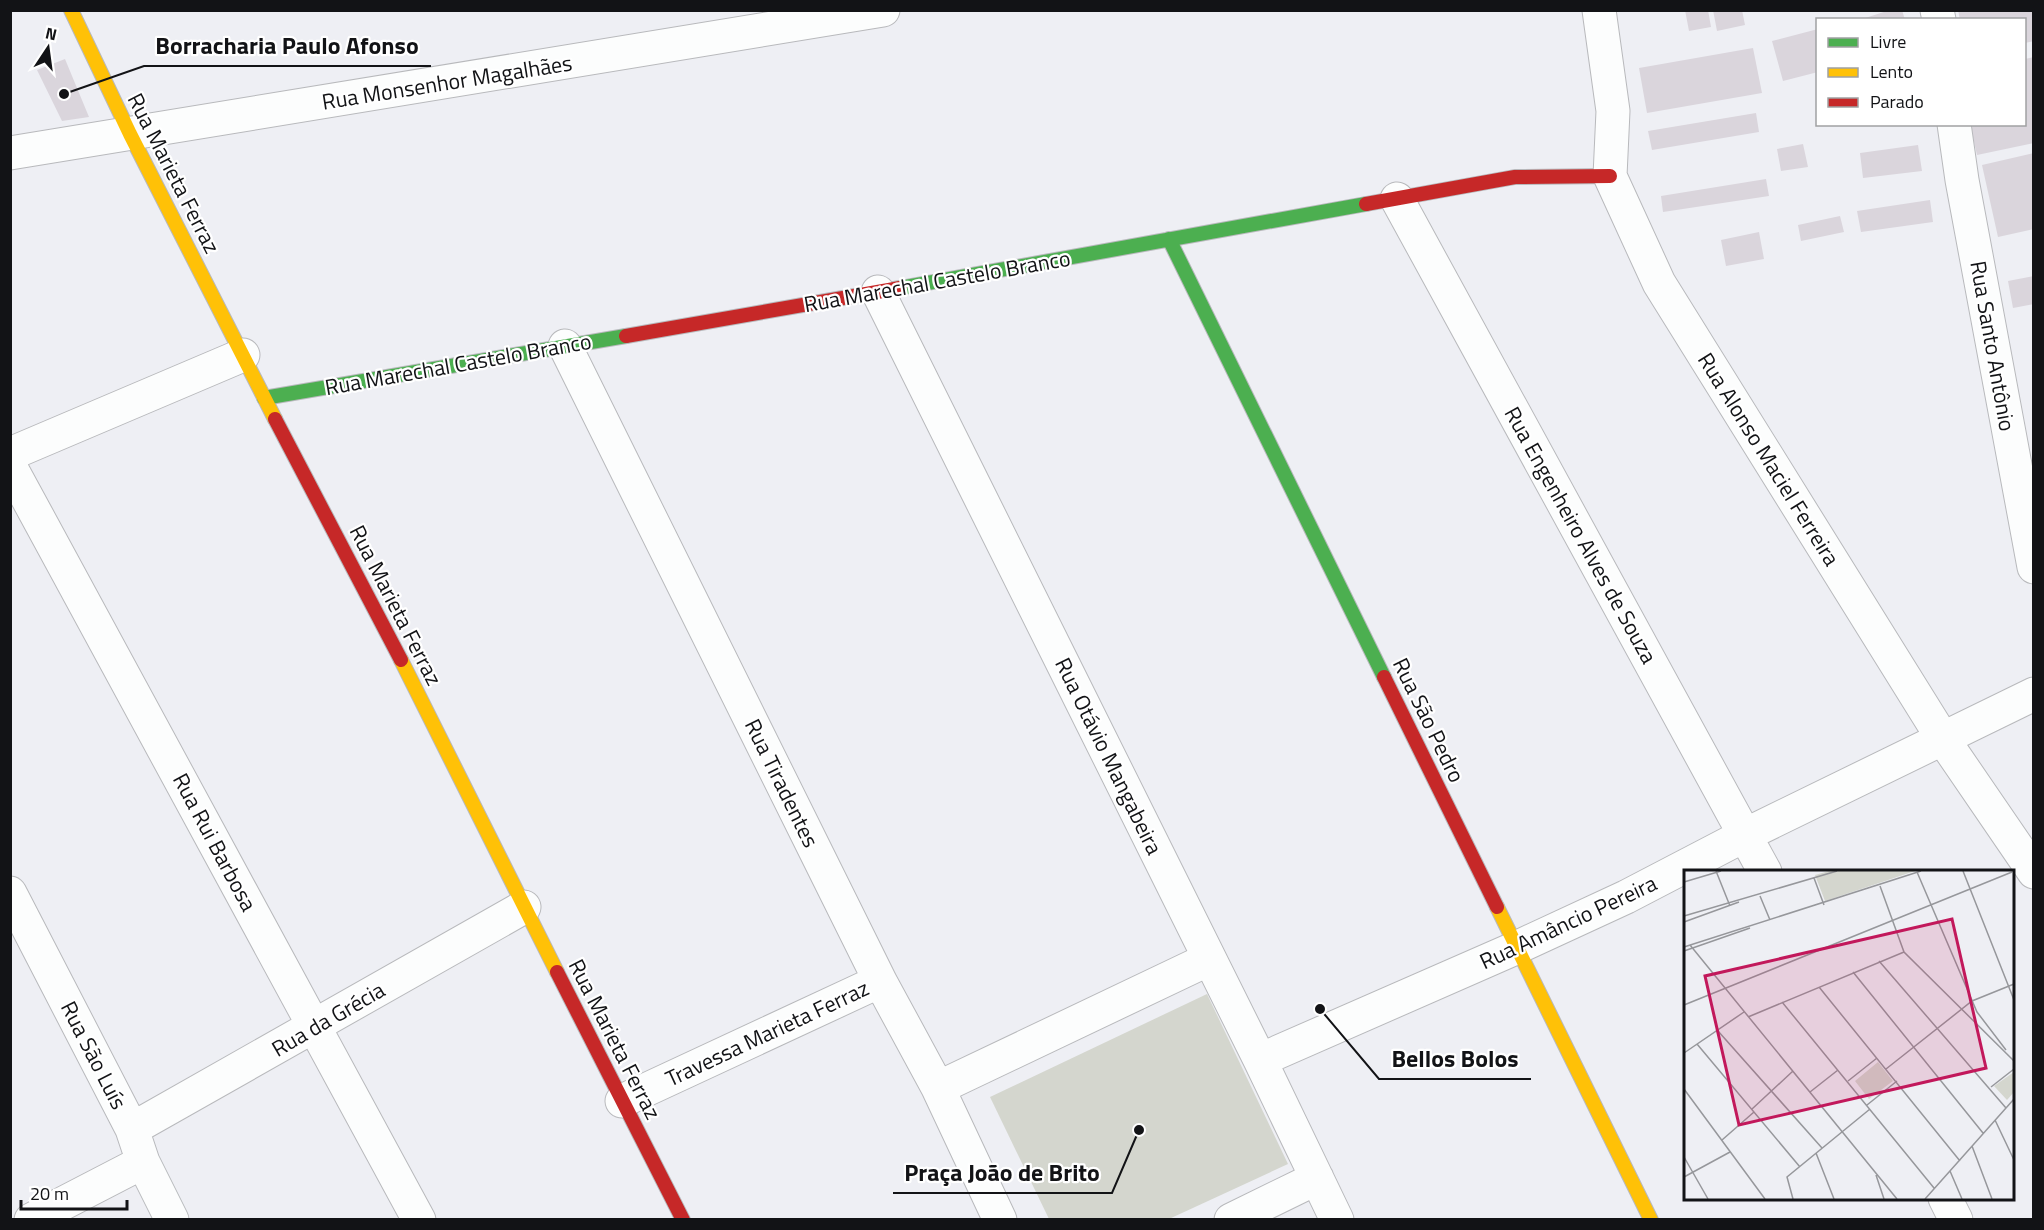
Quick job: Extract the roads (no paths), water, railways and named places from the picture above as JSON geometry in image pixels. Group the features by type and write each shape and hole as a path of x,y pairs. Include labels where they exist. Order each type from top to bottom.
{"street":[{"name":"Rua Marieta Ferraz","path":"71,10 130,134 264,398 404,665 682,1220"},
{"name":"Rua Monsenhor Magalhães","path":"10,153 883,10"},
{"name":"Rua Alonso Maciel Ferreira","path":"1599,10 1613,111 1610,176 1659,283 1943,739 2034,872"},
{"name":"Rua Santo Antônio","path":"1954,126 1964,192 2034,567"},
{"name":"Rua Marechal Castelo Branco","path":"264,398 878,292 1515,177 1610,176"},
{"name":"Rua Engenheiro Alves de Souza","path":"1397,200 1765,870"},
{"name":"Rua São Pedro","path":"1169,239 1651,1220"},
{"name":"Rua Otávio Mangabeira","path":"878,292 1260,1060 1337,1220"},
{"name":"Rua Tiradentes","path":"565,346 880,981 938,1088 1000,1220"},
{"path":"10,454 243,356"},
{"name":"Rua Rui Barbosa","path":"10,466 419,1220"},
{"name":"Rua Amâncio Pereira","path":"1260,1060 1626,897 1745,835 2034,694"},
{"name":"Rua São Luís","path":"10,893 132,1129 143,1162 172,1220"},
{"name":"Rua da Grécia","path":"132,1129 524,908"},
{"path":"938,1088 1209,959"},
{"name":"Travessa Marieta Ferraz","path":"622,1101 880,981"},
{"path":"31,1220 143,1162"},
{"path":"1231,1220 1317,1178"},
{"path":"1946,1200 1956,1220"}],"place":[{"name":"Borracharia Paulo Afonso","path":"64,94"},
{"name":"Bellos Bolos","path":"1320,1009"},
{"name":"Praça João de Brito","path":"1139,1130"}]}
